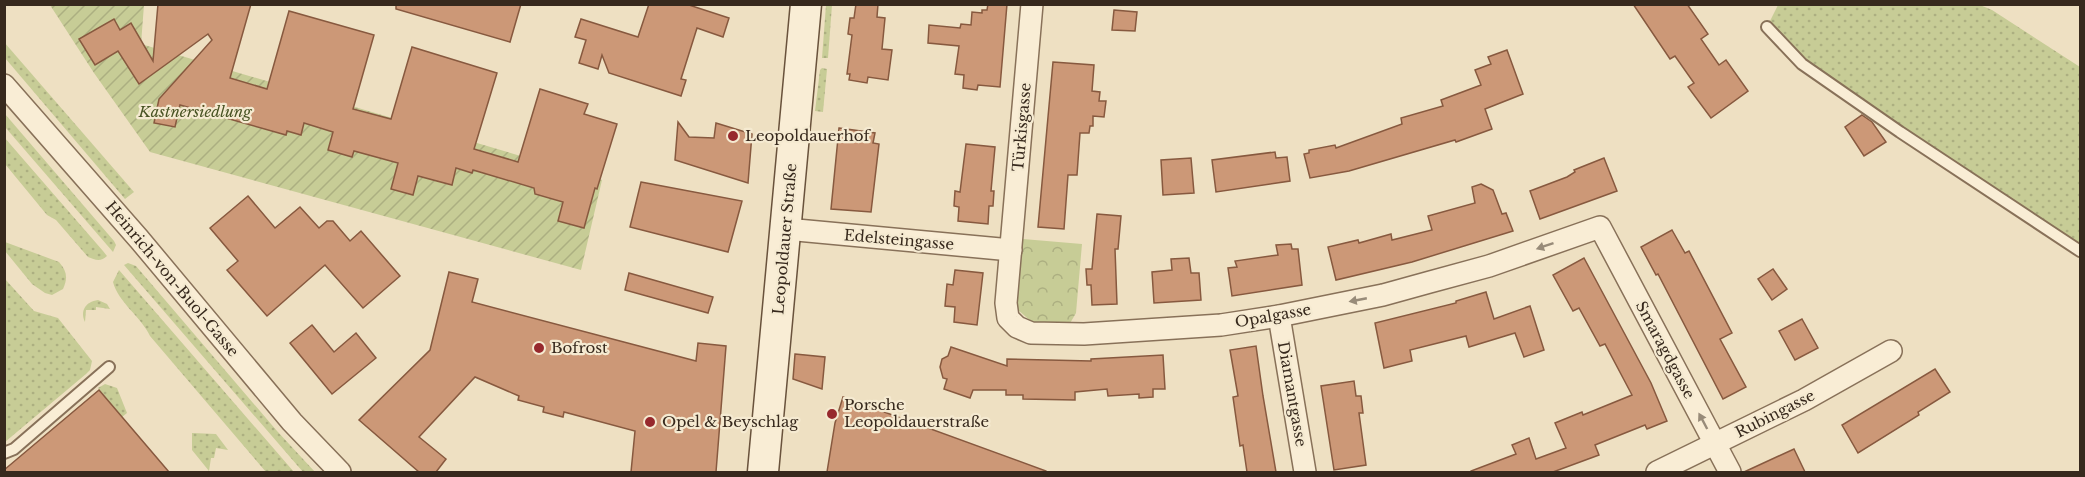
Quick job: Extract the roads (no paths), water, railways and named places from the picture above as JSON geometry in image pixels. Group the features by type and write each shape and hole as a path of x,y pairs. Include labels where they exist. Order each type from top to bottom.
{"main road":[{"name":"Leopoldauer Straße","path":"762,472 806,4"}],"street":[{"name":"Türkisgasse","path":"1011,250 1032,4"},
{"name":"Heinrich-von-Buol-Gasse","path":"4,85 139,239 292,422 340,472"},
{"name":"Opalgasse","path":"1011,250 1006,303 1008,318 1017,327 1031,333 1084,334 1221,325 1383,295 1489,266 1600,227"},
{"name":"Smaragdgasse","path":"1600,227 1730,472"},
{"name":"Edelsteingasse","path":"786,230 1011,250"},
{"name":"Diamantgasse","path":"1279,316 1305,472"},
{"name":"Rubingasse","path":"1657,472 1804,400 1891,351"}],"lane":[{"path":"1767,27 1802,64 1900,132 2080,250"},
{"path":"4,453 14,448 109,367"}],"place":[{"name":"Leopoldauerhof","path":"733,136"},
{"name":"Bofrost","path":"539,348"},
{"name":"Porsche Leopoldauerstraße","path":"832,414"},
{"name":"Opel & Beyschlag","path":"650,422"}],"park label":[{"name":"Kastnersiedlung","path":"195,112"}]}
